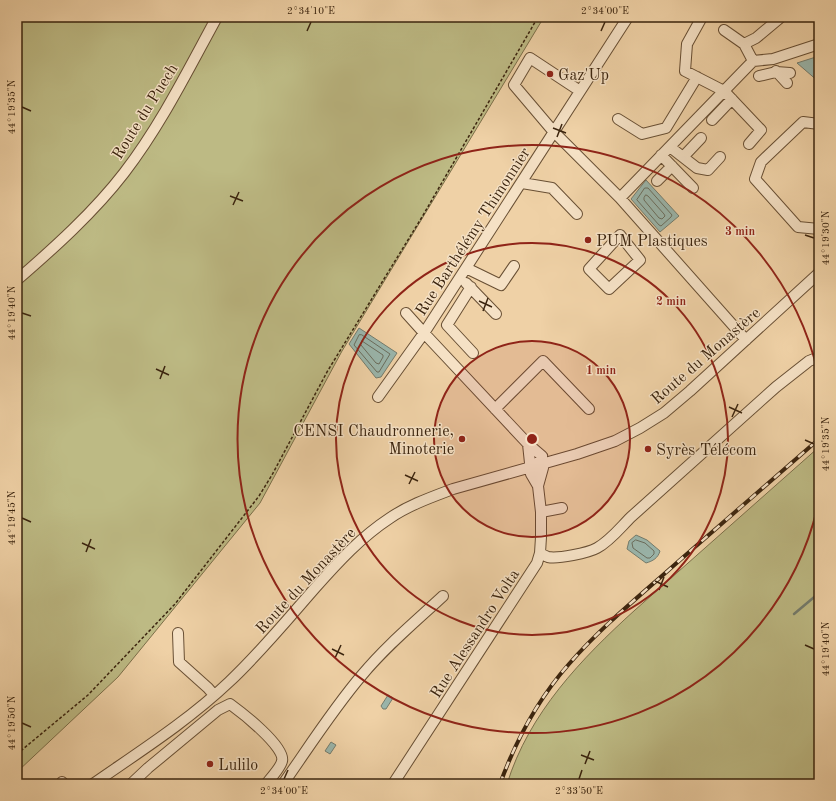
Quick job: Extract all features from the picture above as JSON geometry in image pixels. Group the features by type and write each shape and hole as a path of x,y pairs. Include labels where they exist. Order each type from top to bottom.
{"street":[{"name":"Route du Puech","path":"17,280 44,257 95,206 124,173 156,127 217,17"},
{"name":"Rue Barthélémy Thimonnier","path":"535,466 530,463 528,444 424,333 628,17"},
{"path":"702,17 688,44 685,71 724,91 761,130 749,144"},
{"path":"744,44 756,38 780,18"},
{"path":"724,30 744,44 753,61"},
{"path":"620,198 753,61 773,59 819,44"},
{"path":"580,91 530,58 514,85 553,131 620,198 746,340"},
{"path":"773,59 776,72"},
{"path":"759,76 776,72 788,78"},
{"path":"618,119 642,134 666,128 697,77"},
{"path":"712,120 732,100"},
{"path":"819,124 803,122 761,162 755,179 798,227 819,229"},
{"path":"683,158 701,138"},
{"path":"670,147 697,168 708,170 720,157"},
{"path":"661,155 693,188"},
{"path":"657,182 672,166"},
{"path":"522,183 552,188 577,214"},
{"path":"620,235 640,260 609,289 589,269 620,235"},
{"path":"463,273 501,285 514,266"},
{"path":"463,273 471,287 496,314"},
{"name":"Route du Monastère","path":"93,784 179,724 214,695 260,650 344,556 367,535 391,517 434,496 577,454 615,441 640,428 664,413 690,391 819,273"},
{"path":"471,287 447,325 472,353"},
{"path":"378,397 424,333 406,313"},
{"path":"540,553 549,557 558,557 596,549 776,387 809,361 819,357"},
{"path":"495,409 543,362 589,409"},
{"name":"Rue Alessandro Volta","path":"393,784 537,563 540,553 541,512 538,486 543,468 535,466"},
{"path":"541,512 562,508"},
{"path":"283,784 331,715 362,675 386,649 443,596"},
{"path":"178,633 179,662 214,695"},
{"path":"131,784 218,710 230,704 242,712 277,746 283,756 282,762 266,784"}],"path":[{"path":"17,754 88,695 175,604 259,496 272,475 327,372 422,217 538,17"}],"shaded area":[{"path":"17,17 544,17 342,351 260,503 118,677 17,772"},
{"path":"819,447 819,784 507,784 517,758 543,711 559,689 595,648 635,610"}],"water":[{"path":"819,56 819,82 797,63"},
{"path":"646,180 679,216 660,232 631,199"},
{"path":"359,328 397,353 381,377 376,378 349,344"},
{"path":"636,535 647,540 660,551 655,559 646,563 627,549 629,541"},
{"path":"388,695 393,698 386,709 383,709 381,706"},
{"path":"331,742 336,745 330,754 325,751"}],"waterway":[{"path":"794,614 819,593"}],"railway":[{"path":"500,784 513,752 529,721 547,691 569,664 595,636 623,610 819,439"}],"place":[{"name":"Gaz'Up","path":"550,74"},
{"name":"PUM Plastiques","path":"588,240"},
{"name":"CENSI Chaudronnerie, Minoterie","path":"462,439"},
{"name":"Syrès Télécom","path":"648,449"},
{"name":"Lulilo","path":"210,764"}]}
